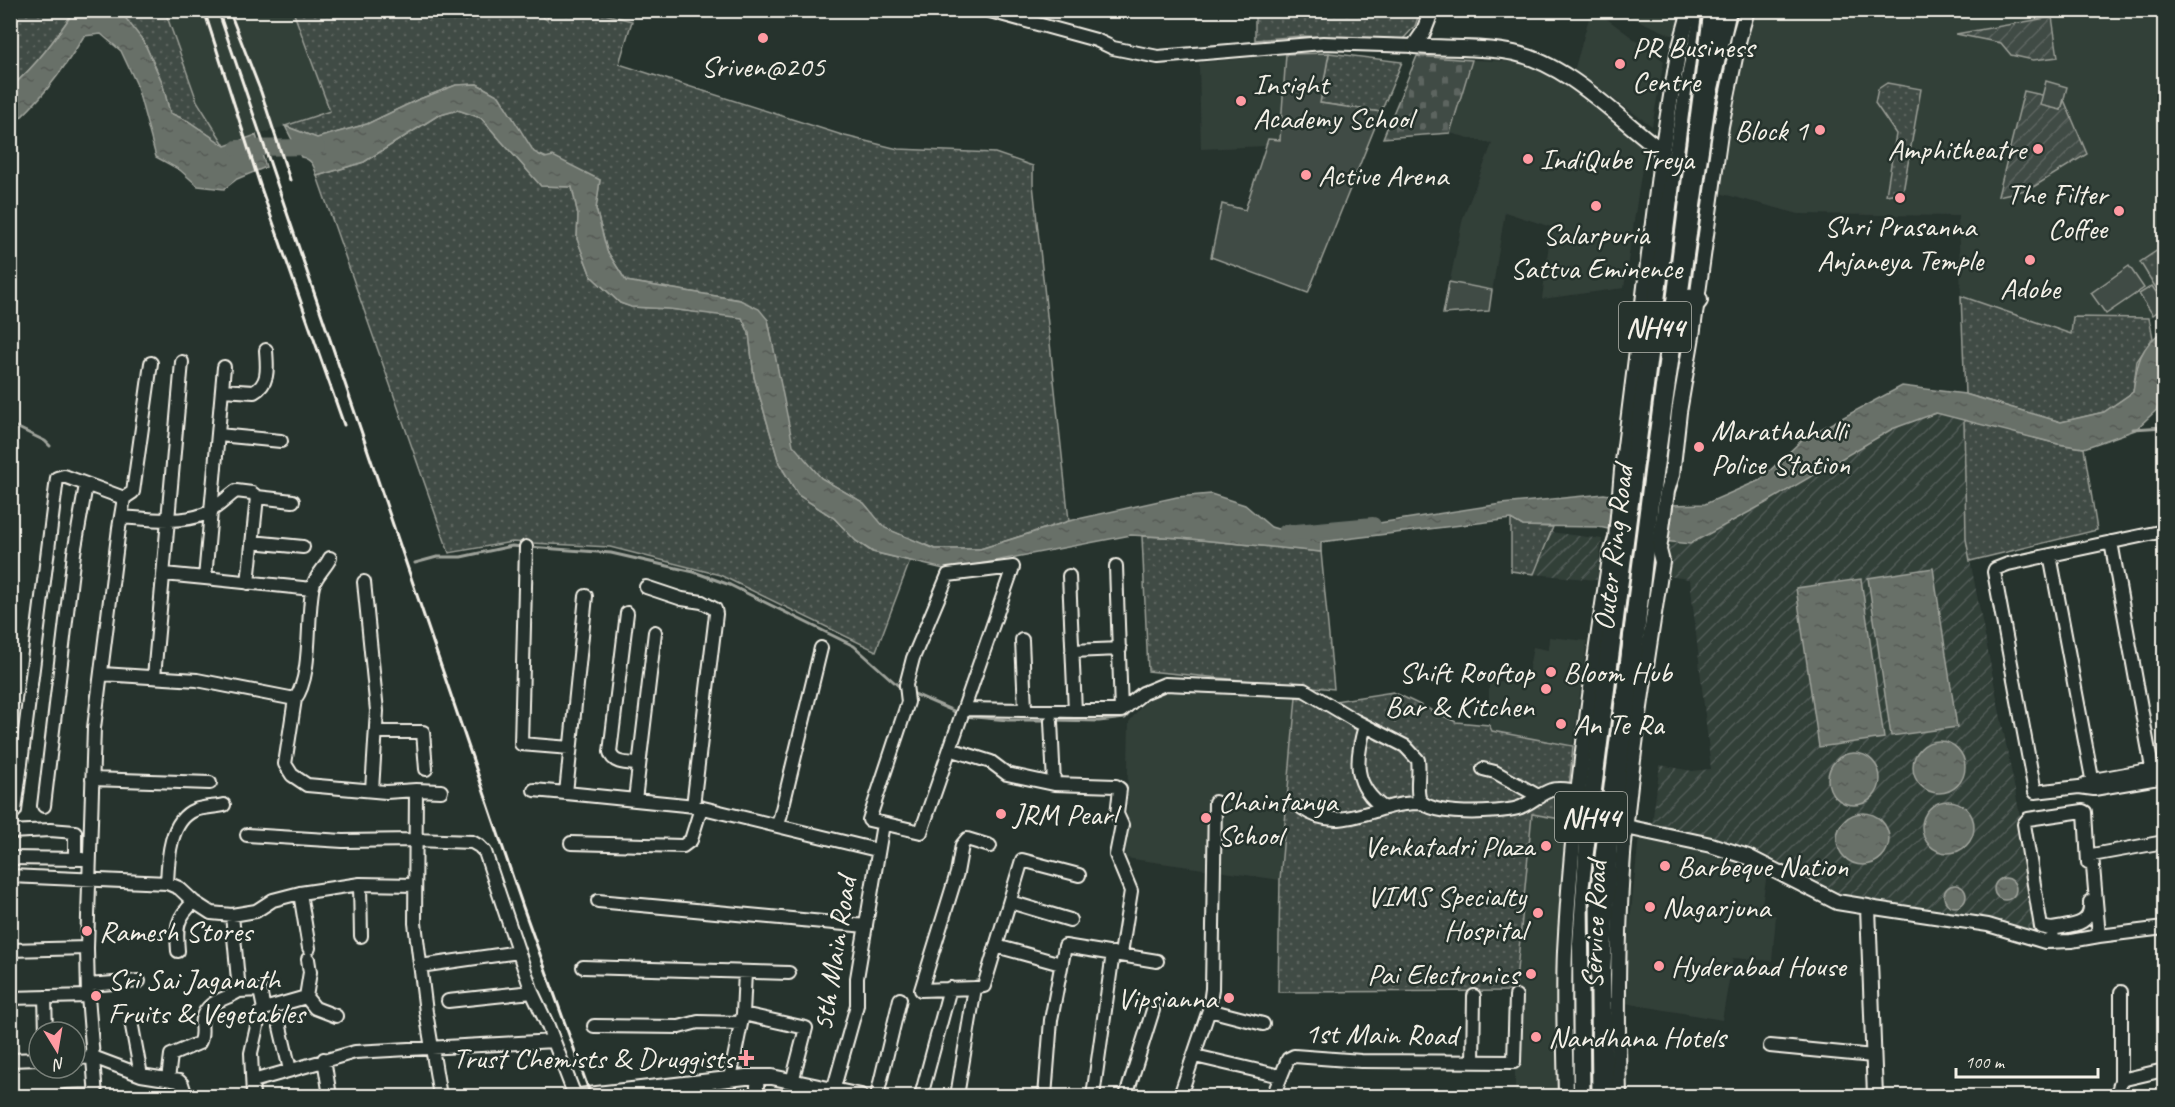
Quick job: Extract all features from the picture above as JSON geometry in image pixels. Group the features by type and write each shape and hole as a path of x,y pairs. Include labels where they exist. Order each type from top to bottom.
{"highway":[{"name":"Outer Ring Road","path":"1617,1096 1600,975 1606,842 1631,662 1650,553 1643,491 1676,169 1706,10"},
{"name":"Outer Ring Road","path":"1584,1096 1582,991 1584,906 1621,539 1643,491 1677,299 1705,101 1726,10"},
{"path":"1677,299 1697,300"}],"street":[{"path":"986,10 1096,40 1113,48 1158,57 1323,43 1514,52 1553,67 1662,151"},
{"path":"1414,46 1424,33 1432,10"},
{"path":"1690,10 1674,74 1662,151 1622,470 1643,491 1672,475 1679,412 1721,126 1747,10"},
{"path":"222,390 246,392 258,390 266,380 266,350"},
{"path":"154,677 183,362"},
{"path":"15,811 57,477 64,476 124,498 134,492 151,363"},
{"path":"206,578 224,368"},
{"path":"219,435 281,441"},
{"path":"44,806 74,553 86,485"},
{"path":"121,518 168,520 187,518 207,513 236,491 294,501"},
{"path":"248,583 256,496"},
{"path":"65,1096 96,1096 87,948 94,728 124,498"},
{"path":"2110,542 2159,773 2093,785 2035,792 1995,569 2008,564 2110,542 2164,531"},
{"name":"Service Road","path":"1566,1096 1565,952 1578,791 1588,696 1610,558 1621,539"},
{"path":"252,542 303,547"},
{"path":"526,547 521,744 570,748"},
{"name":"Service Road","path":"1617,1096 1618,948 1626,827 1642,691 1662,562 1650,553"},
{"path":"2050,555 2093,785"},
{"path":"330,558 312,589 304,675 299,694 295,699 285,764 292,775 307,785 372,790 441,790"},
{"path":"1116,566 1120,711"},
{"path":"1013,567 963,713 921,832 869,820 908,702 906,691 913,658 948,575 1013,567"},
{"path":"164,574 312,589"},
{"path":"1069,576 1075,711"},
{"path":"364,582 377,711 372,790"},
{"path":"571,843 683,846 692,840 717,614 715,609 702,602 682,599 646,587"},
{"path":"566,793 586,596"},
{"path":"627,613 610,752 611,758 615,761 639,764"},
{"path":"635,800 655,632"},
{"path":"1022,640 1025,709"},
{"path":"778,826 820,648"},
{"path":"1072,651 1120,649"},
{"path":"102,674 197,680 295,699"},
{"path":"963,713 1025,709 1120,711 1143,693 1165,684 1304,690 1365,726 1405,746 1416,757 1419,771 1419,797 1423,803 1433,809 1499,812 1520,807 1551,790 1578,791"},
{"path":"1051,721 1054,784"},
{"path":"1365,726 1357,761 1370,798 1384,808"},
{"path":"376,732 423,732 426,769"},
{"path":"950,749 991,762 1007,774 1054,784 1116,786 1120,789 1117,814 1122,825 1116,855 1131,891 1117,954 1093,1096"},
{"path":"1483,769 1495,772 1540,796"},
{"path":"92,779 210,783"},
{"path":"416,790 416,923 420,966 440,1096"},
{"path":"534,790 697,807 877,850"},
{"path":"1180,1096 1209,1010 1212,989 1215,802"},
{"path":"1302,808 1308,813 1333,820 1352,819 1407,803 1423,803"},
{"path":"167,883 169,851 178,827 185,817 195,810 224,805"},
{"path":"2080,809 2085,812 2091,911 2088,917 2081,922 2051,928 2041,927 2024,824 2028,819 2080,809"},
{"name":"5th Main Road","path":"833,1091 857,1005 856,978 883,824"},
{"path":"1626,827 1711,845 1748,857 1837,902 1988,925 2045,942 2071,941 2164,928"},
{"path":"10,832 50,830 75,832 75,859"},
{"path":"247,835 343,841 472,842 479,846 485,852 532,992 577,1096 675,1091 730,1078 758,1077 772,1077 861,1096"},
{"path":"990,846 967,839 963,845 957,873 921,990 984,986 1022,860 1079,875"},
{"path":"75,841 90,842"},
{"path":"2099,936 2092,855 2164,842"},
{"path":"10,858 89,859"},
{"path":"10,876 167,883 178,888 211,913 232,915 256,911 273,900 300,893 360,884 415,885"},
{"path":"360,884 361,936"},
{"path":"300,893 310,972 306,997 315,1008 336,1016"},
{"path":"598,901 866,926"},
{"path":"178,951 176,929 183,911 194,902"},
{"path":"1010,903 1070,920"},
{"path":"1868,907 1875,1096"},
{"path":"232,915 239,991"},
{"path":"2051,928 2054,942"},
{"path":"996,946 1061,964"},
{"path":"1045,1096 1051,1020 1065,946 1157,961"},
{"path":"10,950 87,948"},
{"path":"420,966 519,952"},
{"path":"583,967 789,973"},
{"path":"730,1078 742,1019 745,972"},
{"path":"10,998 45,997 139,981"},
{"path":"921,1096 950,988"},
{"path":"957,1096 975,988"},
{"path":"168,1079 171,1055 202,1039 201,1022 208,1006 239,991 260,990 264,1009"},
{"path":"448,1001 532,992"},
{"path":"2117,1096 2121,1080 2121,992"},
{"path":"1473,1062 1474,996"},
{"name":"1st Main Road","path":"1273,1096 1288,1059 1294,1056 1361,1061 1515,1062 1516,996"},
{"path":"45,997 46,1020"},
{"path":"253,1096 251,1053 260,1013 264,1009 306,997"},
{"path":"877,1096 900,999"},
{"path":"1126,1096 1153,1010"},
{"path":"1209,1010 1263,1024"},
{"path":"594,1026 679,1027 698,1022 742,1019 806,1028 792,1082"},
{"path":"131,1021 141,1075"},
{"path":"280,1027 290,1070"},
{"path":"253,1081 355,1052 554,1041"},
{"path":"1770,1046 1873,1056"},
{"path":"1195,1056 1280,1076"},
{"path":"87,1058 93,1058 141,1075 179,1081 186,1096"},
{"path":"10,1060 27,1059"},
{"path":"324,1059 330,1096"},
{"path":"2121,1080 2164,1070"},
{"path":"756,1096 758,1077"}],"shaded area":[{"path":"165,11 293,11 330,111 225,146 197,101"},
{"path":"1591,11 1596,11 1664,61 1652,126 1574,71"},
{"path":"1617,11 1683,11 1676,37"},
{"path":"1752,11 2164,11 2164,312 2149,318 2073,317 2071,334 1961,296 1958,216 1799,214 1719,193 1730,122"},
{"name":"Insight Academy School","path":"1286,54 1280,140 1268,139 1265,146 1201,149 1199,63"},
{"name":"Salarpuria Sattva Eminence","path":"1472,60 1524,62 1577,90 1645,148 1624,288 1542,299 1551,227 1505,212 1489,311 1443,314 1463,218 1492,144 1450,133"},
{"path":"1936,413 1964,419 1966,539 2021,821 2039,939 1834,892 1764,854 1652,824 1660,765 1692,771 1711,769 1690,579 1666,576 1670,542 1691,544 1892,429"},
{"path":"1550,532 1602,539 1597,580 1534,574"},
{"path":"1549,637 1587,641 1573,746 1492,731 1489,725 1489,682 1527,679 1533,647 1548,650"},
{"name":"Chaintanya School","path":"1153,685 1296,697 1280,880 1126,858 1129,722 1143,704"},
{"path":"1532,814 1566,820 1557,966 1558,1096 1515,1096 1515,991"},
{"path":"1639,836 1712,852 1767,875 1761,909 1776,916 1772,961 1733,958 1722,1020 1625,1003 1628,940"}],"green space":[{"path":"532,10 547,20 549,11 589,10 632,21 619,64 845,136 898,149 995,153 1033,166 1033,184 1069,521 980,549 935,549 884,528 864,503 821,478 792,445 768,320 740,300 626,281 607,251 596,209 600,180 533,152 499,96 477,84 456,85 417,100 367,124 317,138 285,126 330,111 293,11"},
{"path":"11,11 74,11 37,61 11,87"},
{"path":"117,11 165,11 197,101 225,146 188,121 170,113 162,82 144,42"},
{"path":"1255,11 1420,11 1415,26 1403,39 1301,36 1255,40"},
{"path":"2052,17 2058,57 2033,60 2011,55 2001,43 1956,34"},
{"path":"1329,53 1402,62 1381,112 1320,103"},
{"name":"Active Arena","path":"1329,53 1320,103 1381,112 1308,293 1211,257 1222,204 1245,210 1268,139 1280,140 1286,54"},
{"path":"1417,56 1472,60 1450,133 1383,138"},
{"path":"2046,81 2067,87 2061,110 2040,105"},
{"path":"1887,83 1921,89 1903,192 1886,195 1896,134 1875,103 1878,89"},
{"path":"2024,91 2042,95 2061,110 2064,100 2087,154 2030,189 1998,196"},
{"path":"458,110 481,118 541,186 572,187 578,215 577,239 591,276 620,303 632,307 742,317 749,333 754,377 779,463 798,495 834,518 856,541 872,552 910,561 876,651 720,575 610,547 512,542 449,553 317,176 364,162 437,116"},
{"path":"2164,246 2164,301 2140,262"},
{"path":"2129,266 2144,288 2106,314 2091,293"},
{"path":"1449,282 1492,290 1489,311 1443,314"},
{"path":"2152,286 2164,304 2164,307 2153,315 2139,294"},
{"path":"1961,296 2071,334 2073,317 2149,318 2153,338 2137,361 2133,392 2104,412 2061,422 1965,394"},
{"path":"1964,419 2058,444 2084,448 2097,530 1970,561 1966,539"},
{"path":"1511,519 1523,526 1553,527 1534,574 1511,571"},
{"path":"1142,536 1321,552 1334,689 1148,671"},
{"path":"1393,692 1456,722 1489,725 1492,731 1573,746 1566,820 1532,814 1515,991 1278,992 1280,880 1296,697 1335,701"}],"water":[{"path":"74,11 121,12 144,42 162,82 170,113 188,121 225,146 256,135 266,167 237,179 224,189 198,186 180,170 156,157 136,83 121,51 101,34 84,36 51,84 11,126 11,87 37,61"},
{"path":"477,84 499,96 534,152 545,158 553,156 600,180 596,209 607,251 626,281 740,300 759,309 768,320 793,445 821,478 864,503 885,528 935,549 980,549 1069,521 1177,497 1211,494 1245,505 1271,527 1288,532 1334,530 1501,504 1604,494 1671,505 1705,504 1760,480 1804,438 1902,386 1965,394 2061,422 2104,412 2133,392 2136,373 2144,350 2164,330 2164,403 2135,430 2084,448 2058,444 1936,413 1892,429 1764,504 1690,544 1663,541 1599,527 1523,526 1511,519 1321,542 1321,552 1131,535 948,570 873,552 856,541 834,518 798,495 779,463 754,377 749,333 742,318 631,307 620,303 591,276 577,239 578,215 572,187 541,186 481,118 458,110 437,116 364,162 317,176 312,163 301,157 285,126 317,138 367,124 417,100 456,85"},
{"path":"1933,568 1957,727 1891,736 1868,578"},
{"path":"1861,579 1884,738 1819,747 1796,588"},
{"path":"1934,741 1944,741 1958,748 1965,767 1958,786 1944,793 1934,793 1924,789 1917,782 1913,772 1913,762 1917,752 1924,745"},
{"path":"1849,753 1859,753 1873,760 1880,779 1873,798 1859,805 1849,805 1839,801 1832,794 1828,784 1828,774 1832,764 1839,757"},
{"path":"1943,801 1953,801 1967,808 1974,827 1967,846 1953,853 1943,853 1933,849 1926,842 1922,832 1922,822 1926,812 1933,805"},
{"path":"1858,813 1868,813 1882,820 1889,839 1882,858 1868,865 1858,865 1848,861 1841,854 1837,844 1837,834 1841,824 1848,817"},
{"path":"2005,878 2013,881 2016,889 2013,897 2005,900 1997,897 1994,889 1997,881"},
{"path":"1955,885 1963,888 1966,896 1963,904 1955,907 1947,904 1944,896 1947,888"}],"waterway":[{"path":"237,148 317,147"},
{"path":"10,424 45,441 50,446"},
{"path":"2133,429 2164,427"},
{"path":"1285,533 1373,525"},
{"path":"415,563 437,557 461,557 512,546 522,547"},
{"path":"528,547 611,553 694,572 730,585 854,646 903,690"},
{"path":"912,693 958,713"},
{"path":"1054,720 1099,721 1125,718 1133,709"},
{"path":"964,716 1008,720 1047,720"}],"railway":[{"path":"204,10 261,188 344,425"},
{"path":"218,10 523,907 591,1096"},
{"path":"229,10 261,92 290,180"},
{"path":"1591,1096 1589,895 1703,10"}],"place":[{"name":"Sriven@205","path":"763,38"},
{"name":"PR Business Centre","path":"1620,64"},
{"name":"Insight Academy School","path":"1241,101"},
{"name":"Block 1","path":"1820,130"},
{"name":"Amphitheatre","path":"2038,149"},
{"name":"IndiQube Treya","path":"1528,159"},
{"name":"Active Arena","path":"1306,175"},
{"name":"Shri Prasanna Anjaneya Temple","path":"1900,198"},
{"name":"Salarpuria Sattva Eminence","path":"1596,206"},
{"name":"The Filter Coffee","path":"2119,211"},
{"name":"Adobe","path":"2030,260"},
{"name":"Marathahalli Police Station","path":"1699,447"},
{"name":"Bloom Hub","path":"1551,672"},
{"name":"Shift Rooftop Bar & Kitchen","path":"1546,689"},
{"name":"An Te Ra","path":"1561,724"},
{"name":"JRM Pearl","path":"1001,814"},
{"name":"Chaintanya School","path":"1206,818"},
{"name":"Venkatadri Plaza","path":"1546,846"},
{"name":"Barbeque Nation","path":"1665,866"},
{"name":"Nagarjuna","path":"1650,907"},
{"name":"VIMS Specialty Hospital","path":"1538,913"},
{"name":"Ramesh Stores","path":"87,931"},
{"name":"Hyderabad House","path":"1659,966"},
{"name":"Pai Electronics","path":"1531,974"},
{"name":"Sri Sai Jaganath Fruits & Vegetables","path":"96,996"},
{"name":"Vipsianna","path":"1229,998"},
{"name":"Nandhana Hotels","path":"1536,1037"},
{"name":"Trust Chemists & Druggists","path":"746,1058"}]}
